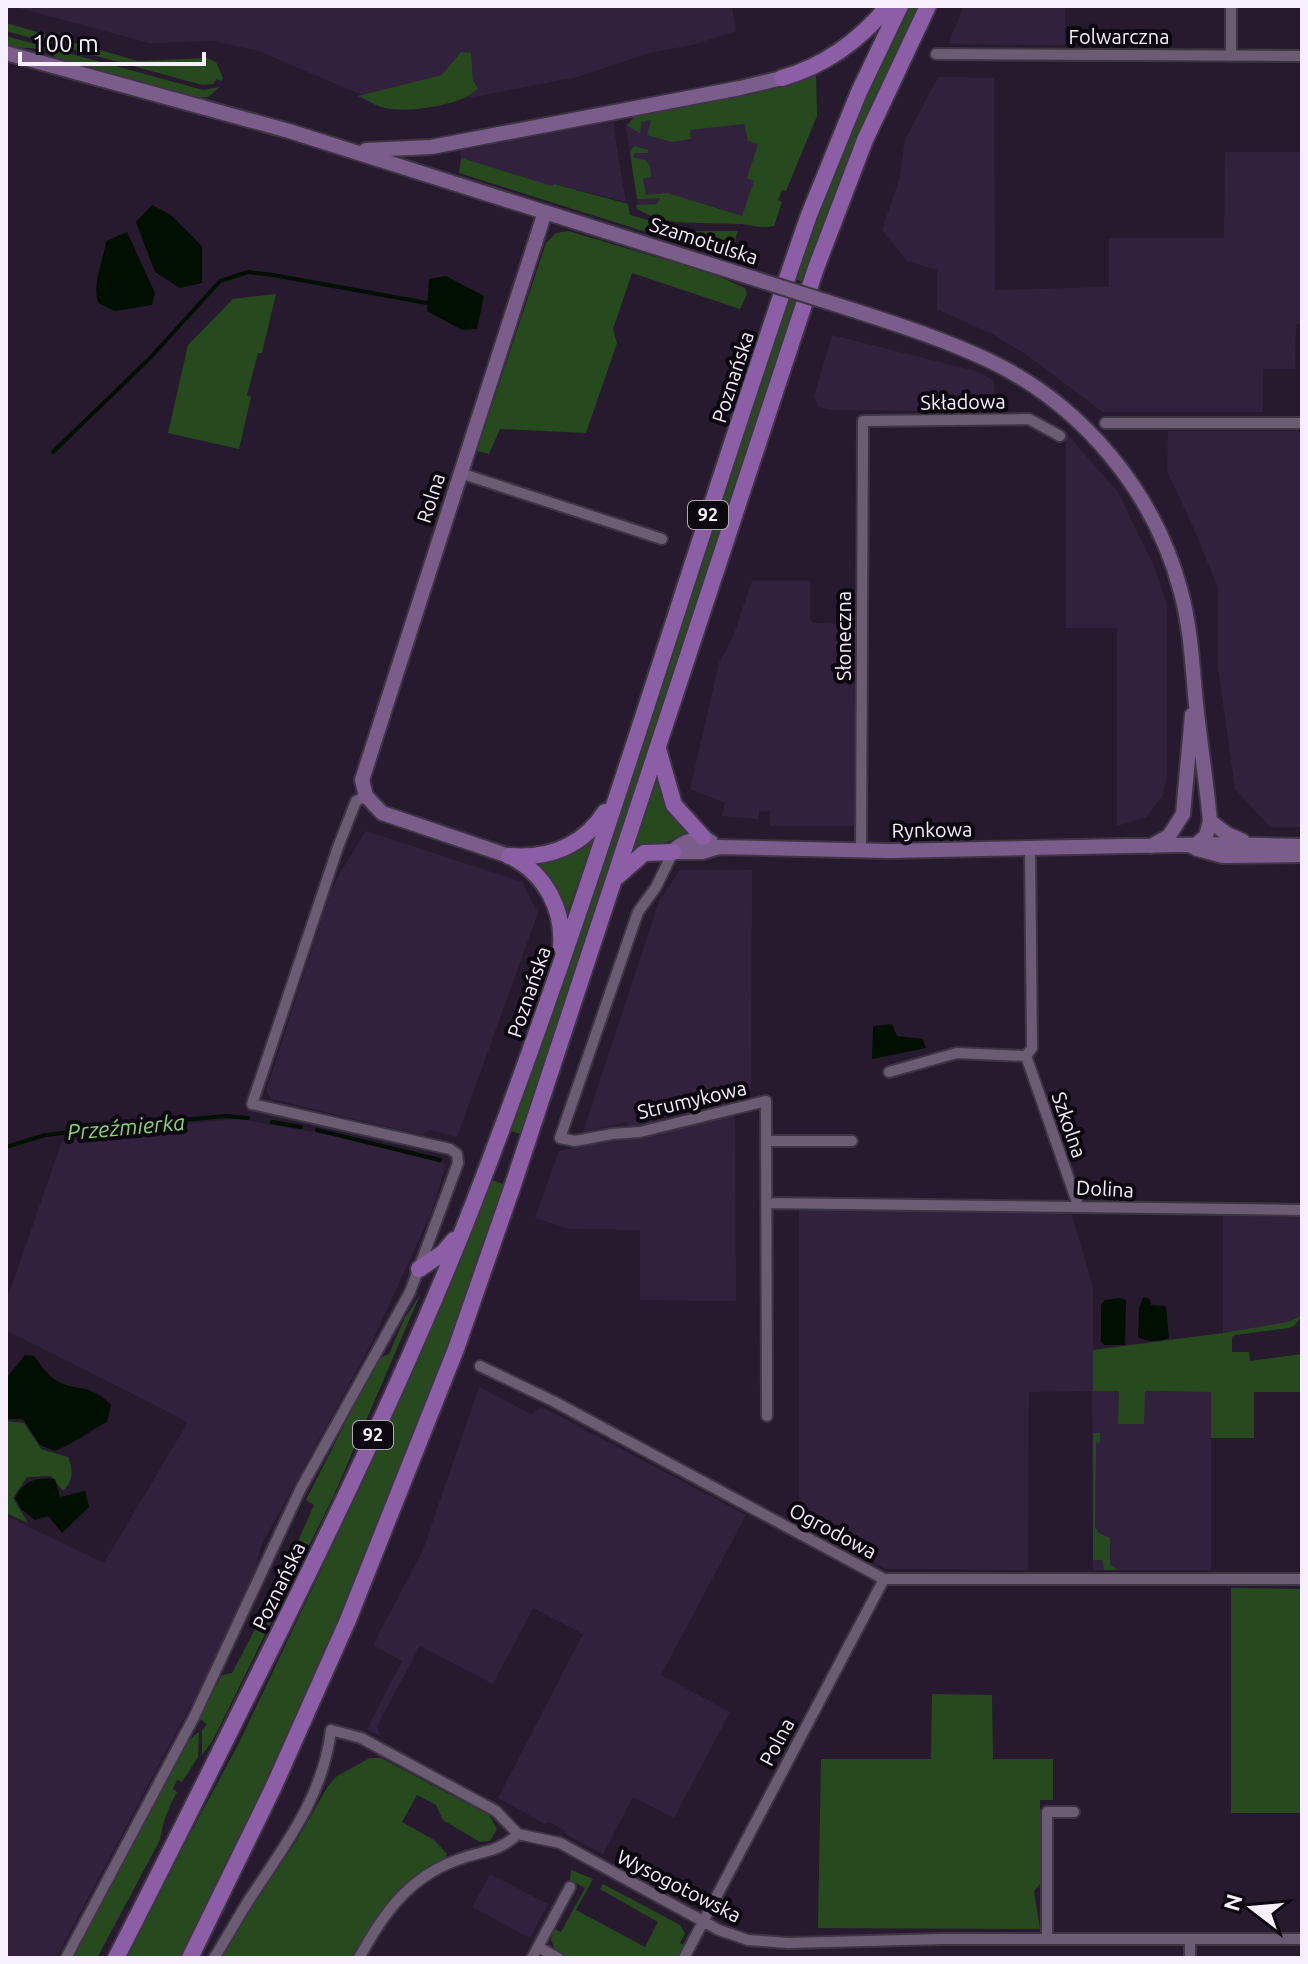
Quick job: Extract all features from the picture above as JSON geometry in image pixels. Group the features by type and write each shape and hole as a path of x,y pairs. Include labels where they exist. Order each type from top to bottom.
{"main road":[{"path":"782,78 808,69 841,50 861,35 888,6"},
{"name":"Poznańska","path":"116,1958 317,1556 413,1352 466,1222 557,973 809,215 859,92 900,6"},
{"name":"92","path":"190,1958 274,1786 397,1502 478,1287 831,226 880,104 928,6"},
{"path":"658,748 674,805 703,837"},
{"path":"509,856 545,855 577,841 601,818 622,778"},
{"path":"614,880 644,853 673,852"},
{"path":"509,856 530,869 555,903 561,933 557,973"},
{"path":"419,1269 449,1247 466,1222"}],"street":[{"path":"1231,6 1231,56"},
{"name":"Szamotulska","path":"6,53 334,145 853,310 954,346 1003,368 1061,407 1100,443 1142,501 1162,537 1175,572 1190,633 1210,821"},
{"name":"Folwarczna","path":"936,54 1302,56"},
{"path":"334,145 381,151 431,147 782,78"},
{"name":"Rolna","path":"366,796 363,772 545,212"},
{"name":"Składowa","path":"863,421 1029,419 1060,436"},
{"name":"Słoneczna","path":"861,851 863,421"},
{"path":"1105,423 1302,423"},
{"path":"460,473 662,539"},
{"name":"Szamotulska","path":"1147,847 1161,842 1175,830 1182,818 1195,695"},
{"path":"366,796 382,813 509,856"},
{"name":"Poznańska","path":"66,1958 194,1717 301,1488 410,1292 456,1169 457,1154 447,1148 252,1104 342,834 356,801 366,796"},
{"name":"Szamotulska","path":"1185,804 1187,829 1193,847"},
{"path":"1193,847 1206,836 1210,821 1236,838 1266,845"},
{"path":"673,852 681,844 703,837 719,847"},
{"name":"Rynkowa","path":"673,852 702,852 719,847 861,851 1302,846"},
{"name":"Rynkowa","path":"1193,847 1223,856 1302,855"},
{"path":"889,1072 957,1053 1026,1056 1032,1048 1030,848"},
{"name":"Strumykowa","path":"673,852 656,887 638,912 560,1138 575,1141 640,1132 766,1101 767,1141"},
{"name":"Szkolna","path":"1026,1056 1078,1205"},
{"path":"767,1416 767,1141 852,1141"},
{"name":"Dolina","path":"767,1203 1302,1210"},
{"name":"Ogrodowa","path":"480,1366 553,1401 884,1579 1302,1579"},
{"name":"Polna","path":"684,1958 884,1579"},
{"path":"214,1958 249,1900 284,1851 312,1800 327,1754 331,1730 361,1738 496,1811 518,1834 504,1846 457,1860 409,1889 380,1919 359,1958"},
{"path":"1047,1938 1047,1812 1074,1812"},
{"name":"Wysogotowska","path":"518,1834 560,1843 734,1936 774,1943 1047,1938 1302,1939"},
{"path":"532,1958 570,1887"},
{"path":"1190,1939 1190,1958"},
{"path":"538,1947 558,1958"}],"shaded area":[{"path":"12,6 732,6 736,31 692,45 649,53 577,77 421,107 385,105 259,51 213,41 149,43"},
{"path":"964,6 1065,6 1065,45 948,44"},
{"path":"938,77 994,78 995,290 1109,287 1109,238 1224,238 1225,152 1302,152 1302,324 1296,324 1295,369 1263,369 1263,412 1103,412 1027,355 994,335 937,309 937,270 907,261 882,230 899,180 905,140"},
{"path":"775,105 761,224 639,209 625,123"},
{"path":"613,123 626,202 555,184 553,190 462,163 460,151"},
{"path":"152,205 171,215 202,246 202,283 180,288 155,272 136,222"},
{"path":"127,232 155,293 152,305 115,311 98,303 97,280 106,241"},
{"path":"446,276 484,296 477,329 462,330 427,311 429,279"},
{"path":"832,335 979,372 994,381 994,412 830,410 819,407 814,397"},
{"path":"1168,431 1302,431 1300,827 1270,827 1235,789 1218,667 1218,588 1167,471"},
{"path":"1066,433 1118,492 1154,566 1167,605 1167,777 1162,797 1146,817 1117,826 1117,628 1066,628"},
{"path":"752,581 810,581 810,620 814,623 857,624 856,826 770,826 770,811 759,811 759,819 722,816 725,803 690,789 719,663 733,637"},
{"path":"366,831 522,882 538,913 457,1137 430,1130 422,1135 271,1099 266,1091 330,894"},
{"path":"680,870 752,870 751,1096 631,1127 626,1122 583,1132 659,901"},
{"path":"892,1024 897,1036 923,1039 926,1048 872,1059 873,1026"},
{"path":"735,1114 736,1301 640,1300 640,1230 569,1229 535,1218 559,1151 611,1140 641,1139"},
{"path":"239,1119 353,1139 446,1164 432,1211 371,1344 261,1546 249,1596 56,1958 6,1958 6,1516 104,1563 188,1422 6,1330 6,1302 62,1141"},
{"path":"799,1209 1070,1209 1093,1287 1093,1391 1211,1392 1211,1570 1093,1570 1092,1391 1029,1392 1028,1570 886,1569 799,1523"},
{"path":"1223,1213 1302,1213 1302,1316 1287,1322 1223,1333"},
{"path":"1143,1297 1150,1299 1151,1305 1166,1306 1169,1338 1153,1341 1138,1337 1139,1309"},
{"path":"1105,1300 1126,1300 1125,1345 1104,1345 1101,1342 1101,1305"},
{"path":"25,1355 34,1356 57,1381 90,1390 103,1398 111,1405 107,1422 55,1451 40,1445 23,1419 6,1419 6,1379"},
{"path":"479,1387 531,1414 542,1407 746,1515 661,1675 730,1712 674,1818 633,1797 603,1854 549,1822 545,1824 498,1798 583,1634 533,1608 493,1684 420,1646 377,1726 380,1736 367,1729 402,1661 373,1645 423,1550"},
{"path":"55,1479 60,1497 85,1491 89,1507 62,1533 48,1516 35,1520 21,1509 15,1498 31,1481"},
{"path":"490,1874 548,1904 530,1938 472,1907"}],"green space":[{"path":"908,6 920,6 854,148 804,282 794,279 846,140"},
{"path":"6,23 138,61 207,58 216,62 223,78 213,84 202,85 6,31"},
{"path":"6,36 203,90 220,87 208,97 196,98 60,61 41,50 6,46"},
{"path":"461,52 471,53 473,81 478,88 460,100 403,110 381,107 358,96 442,75"},
{"path":"816,73 817,116 786,191 782,190 778,200 782,202 774,226 673,221 637,209 636,205 657,204 660,198 637,199 630,152 634,146 648,150 648,153 634,153 634,158 645,160 650,166 651,177 643,179 646,195 667,193 742,216 754,181 747,178 758,144 748,141 744,124 690,130 691,139 672,142 647,135 651,120 641,122 640,133 627,126 636,114"},
{"path":"461,158 552,186 554,184 628,204 630,215 686,231 738,231 729,258 459,173"},
{"path":"568,231 713,274 745,288 747,294 740,309 632,273 613,329 617,343 586,433 500,429 489,454 477,451 546,243 556,233"},
{"path":"276,294 262,353 258,353 247,395 251,397 239,449 168,433 188,345 233,299"},
{"path":"787,298 798,302 523,1135 508,1130"},
{"path":"656,780 668,810 690,834 689,837 633,849"},
{"path":"591,840 567,914 558,891 537,865 562,858"},
{"path":"489,1179 506,1185 471,1284 356,1577 271,1769 180,1958 123,1958 239,1743 341,1528 421,1348"},
{"path":"420,1295 334,1495 213,1740 202,1755 202,1730 207,1724 199,1718 222,1675 232,1673 279,1584 314,1505 306,1500 378,1359 389,1354 404,1319"},
{"path":"1302,1316 1289,1328 1232,1337 1232,1352 1249,1352 1250,1361 1302,1354 1302,1392 1254,1392 1254,1438 1211,1438 1211,1392 1145,1391 1144,1424 1118,1424 1119,1391 1093,1391 1093,1350 1223,1333 1287,1322"},
{"path":"6,1421 24,1423 41,1449 68,1457 71,1466 71,1479 63,1491 51,1476 27,1477 13,1498 28,1523 6,1513"},
{"path":"1093,1433 1100,1433 1100,1442 1096,1443 1095,1527 1099,1533 1110,1538 1110,1565 1118,1570 1104,1570 1102,1560 1093,1560"},
{"path":"1231,1588 1302,1589 1302,1813 1231,1813"},
{"path":"932,1694 992,1695 993,1759 1053,1759 1053,1800 1040,1800 1040,1884 1034,1891 1040,1929 818,1928 821,1759 931,1759"},
{"path":"197,1733 198,1757 182,1782 177,1780 173,1789 177,1792 160,1840 97,1958 73,1958 183,1746"},
{"path":"370,1758 381,1758 489,1815 497,1829 490,1841 480,1842 443,1820 436,1805 417,1795 402,1822 434,1840 447,1854 446,1858 402,1888 381,1912 353,1958 222,1958 240,1924 297,1840 328,1786 337,1776"},
{"path":"571,1870 593,1879 576,1910 645,1947 658,1922 600,1889 603,1884 680,1925 685,1933 680,1943 685,1946 679,1958 568,1958 556,1951 551,1940 553,1928 561,1932 585,1888 570,1880"}],"waterway":[{"path":"53,452 150,358 220,281 248,272 427,303"},
{"name":"Przeźmierka","path":"6,1147 45,1135 226,1116 248,1118"},
{"name":"Przeźmierka","path":"272,1122 301,1127"},
{"name":"Przeźmierka","path":"317,1130 440,1160"}]}
